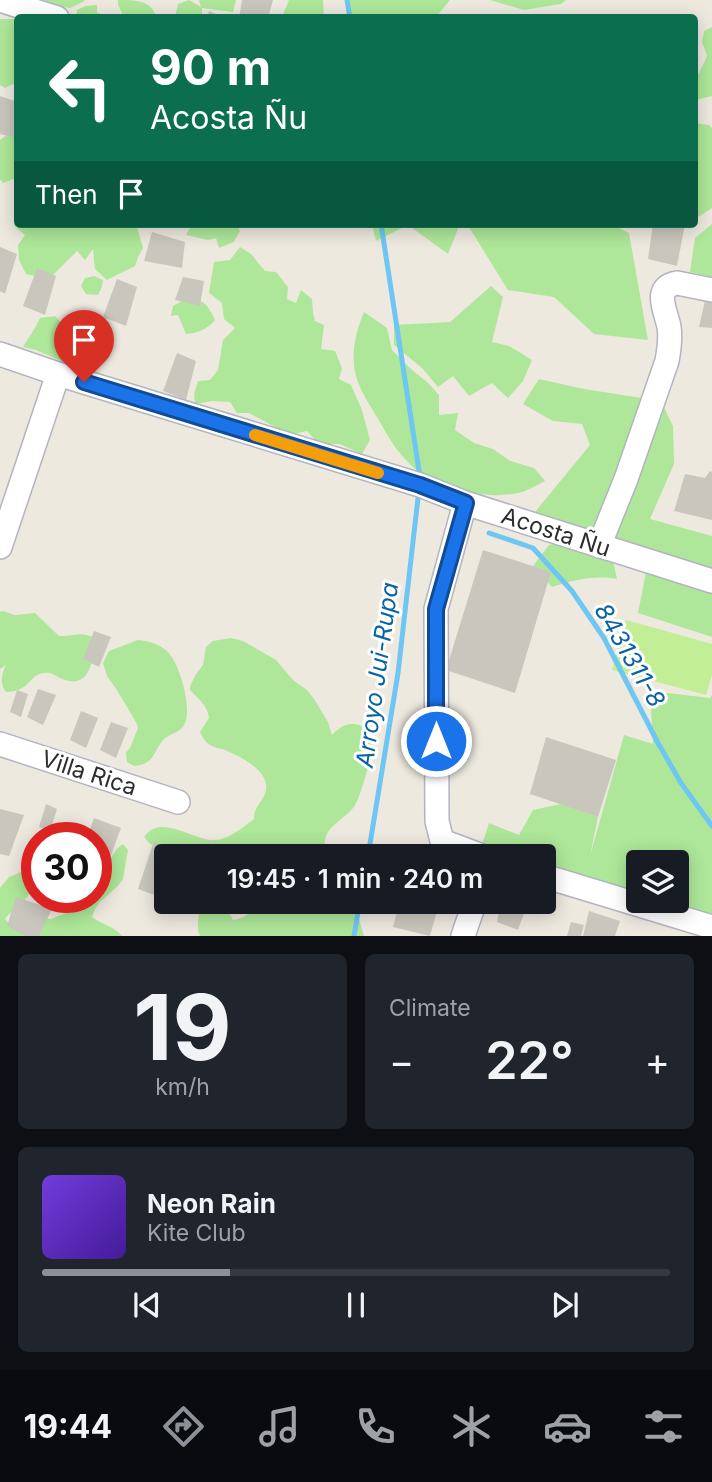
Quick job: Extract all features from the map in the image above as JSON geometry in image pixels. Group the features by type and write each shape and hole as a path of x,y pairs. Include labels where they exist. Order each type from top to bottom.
{"street":[{"path":"0,0 44,14"},
{"path":"600,546 667,361 669,327 663,292 671,285 677,284 712,290"},
{"name":"Acosta Ñu","path":"0,354 420,485 466,503 712,581"},
{"path":"0,547 58,374"},
{"path":"450,844 442,841 437,821 436,609 466,503"},
{"name":"Villa Rica","path":"0,744 178,802"},
{"path":"556,880 712,927"},
{"path":"463,936 471,914"}],"green space":[{"path":"15,0 84,0 85,1 70,8"},
{"path":"118,0 136,1 147,4 155,14 122,14"},
{"path":"189,0 201,7 199,0 236,0 233,12 202,8 202,14 176,14 178,4"},
{"path":"289,0 323,0 324,14 283,14"},
{"path":"346,0 450,0 438,14 351,14"},
{"path":"490,0 566,0 561,4 524,10"},
{"path":"97,5 100,14 76,14 77,10"},
{"path":"0,19 14,19 14,84 5,88 0,85"},
{"path":"712,27 712,96 698,99 698,74 707,56 702,42 704,31"},
{"path":"698,123 712,128 712,208 698,217"},
{"path":"12,131 14,179 3,183 0,179 0,140"},
{"path":"712,224 712,277 690,272 695,238"},
{"path":"16,228 137,228 143,248 135,266 107,280 95,269 93,249 85,260 77,251 49,279 26,274 19,260 18,245 25,235"},
{"path":"190,228 239,228 240,231 234,242 219,248 216,238 208,240 186,235"},
{"path":"373,228 402,228 376,241"},
{"path":"412,228 458,228 448,254"},
{"path":"469,228 619,228 629,233 648,340 594,334 554,297 508,290"},
{"path":"240,247 251,254 265,271 276,272 288,287 287,299 296,303 301,290 312,299 315,321 324,325 321,349 335,351 342,368 339,379 351,385 362,410 370,440 362,454 340,444 319,444 307,431 290,435 249,413 237,413 230,402 195,404 194,394 198,381 210,380 218,370 223,340 235,328 224,319 222,303 209,293 214,262 230,260"},
{"path":"94,276 103,280 102,287 98,295 86,294 81,286 85,278"},
{"path":"491,286 503,297 492,342 509,346 532,360 523,381 508,398 492,383 469,396 453,376 438,387 422,368 394,345 394,325 450,322"},
{"path":"187,298 205,304 215,320 202,330 186,334 178,315 171,316 173,306"},
{"path":"364,312 387,328 392,350 439,395 439,415 458,413 455,430 474,443 493,449 510,461 534,468 545,481 512,494 482,494 452,488 413,467 389,438 358,381 354,368 354,352 356,335"},
{"path":"55,316 64,326 70,316 80,316 92,336 87,354 68,364 23,347 40,318"},
{"path":"539,379 661,401 673,426 674,464 650,519 712,536 712,569 535,512 590,445 582,424 553,421 523,404"},
{"path":"560,542 612,556 617,579 584,579 552,587 533,566 549,545"},
{"path":"646,572 712,591 712,637 638,613"},
{"path":"0,612 15,615 35,613 59,636 81,634 96,639 88,672 78,681 44,673 37,675 20,689 6,692 2,679 6,665 0,669"},
{"path":"626,620 712,644 712,675 706,695 612,670"},
{"path":"231,638 243,641 276,660 314,699 328,722 332,735 344,726 355,724 360,725 370,739 370,757 354,807 328,832 325,844 154,846 144,837 151,830 167,827 210,840 222,839 254,819 263,798 266,784 256,768 244,759 212,746 200,732 209,718 208,713 190,690 190,686 203,665 206,647 213,641"},
{"path":"138,640 158,645 172,658 184,686 187,716 184,726 164,739 150,760 134,766 127,762 126,752 138,728 137,724 107,676 103,663 109,651"},
{"path":"650,691 710,698 712,695 712,915 689,908 689,850 626,850 626,889 556,868 556,844 482,844 489,823 519,835 533,810 561,804 598,817 590,856 624,735 653,744"},
{"path":"123,844 128,850 123,879 112,891 112,856"},
{"path":"21,872 21,904 5,919 11,925 43,918 51,919 66,913 94,913 92,917 122,936 0,936 0,888 9,877"},
{"path":"199,914 230,914 233,920 249,914 356,914 364,936 200,936"}],"building":[{"path":"242,0 273,0 269,14 240,14"},
{"path":"0,96 14,101 14,137 0,134"},
{"path":"652,228 684,228 677,266 648,259"},
{"path":"152,232 185,242 182,268 144,261"},
{"path":"0,247 17,254 5,294 0,291"},
{"path":"37,268 56,276 45,315 23,306"},
{"path":"183,277 204,281 200,306 175,300"},
{"path":"117,279 137,287 126,326 103,317"},
{"path":"705,300 712,301 712,328 699,327"},
{"path":"177,353 196,361 186,400 163,391"},
{"path":"710,471 712,520 674,511 685,474 705,478"},
{"path":"483,550 551,572 515,693 446,670"},
{"path":"94,631 111,637 99,667 83,659"},
{"path":"38,689 56,695 43,725 27,717"},
{"path":"17,690 28,694 21,717 10,712"},
{"path":"81,711 98,718 86,748 70,740"},
{"path":"111,722 128,728 116,758 100,750"},
{"path":"546,737 616,760 598,817 530,794"},
{"path":"46,804 57,809 53,822 41,822"},
{"path":"0,809 24,815 9,856 0,854"},
{"path":"112,825 121,828 112,852"},
{"path":"154,841 159,844 154,844 154,895 138,889"},
{"path":"16,897 21,899 21,913 50,913 39,936 26,936 7,926"},
{"path":"589,911 620,921 615,936 583,936"},
{"path":"396,914 436,914 430,936 393,927"},
{"path":"499,914 524,914 518,930 497,922"},
{"path":"571,922 584,925 581,936 567,936"}],"waterway":[{"name":"Arroyo Jui-Rupa","path":"347,0 349,14"},
{"name":"Arroyo Jui-Rupa","path":"382,228 420,477"},
{"name":"Arroyo Jui-Rupa","path":"370,844 398,673 418,498"},
{"name":"8431311-8","path":"489,533 533,548 572,591 604,638 681,783 712,826"},
{"name":"Arroyo Jui-Rupa","path":"354,936 358,914"}],"slow traffic":[{"path":"255,435 378,473"}],"route":[{"path":"84,382 420,485 466,503 436,609 436,741"}]}
